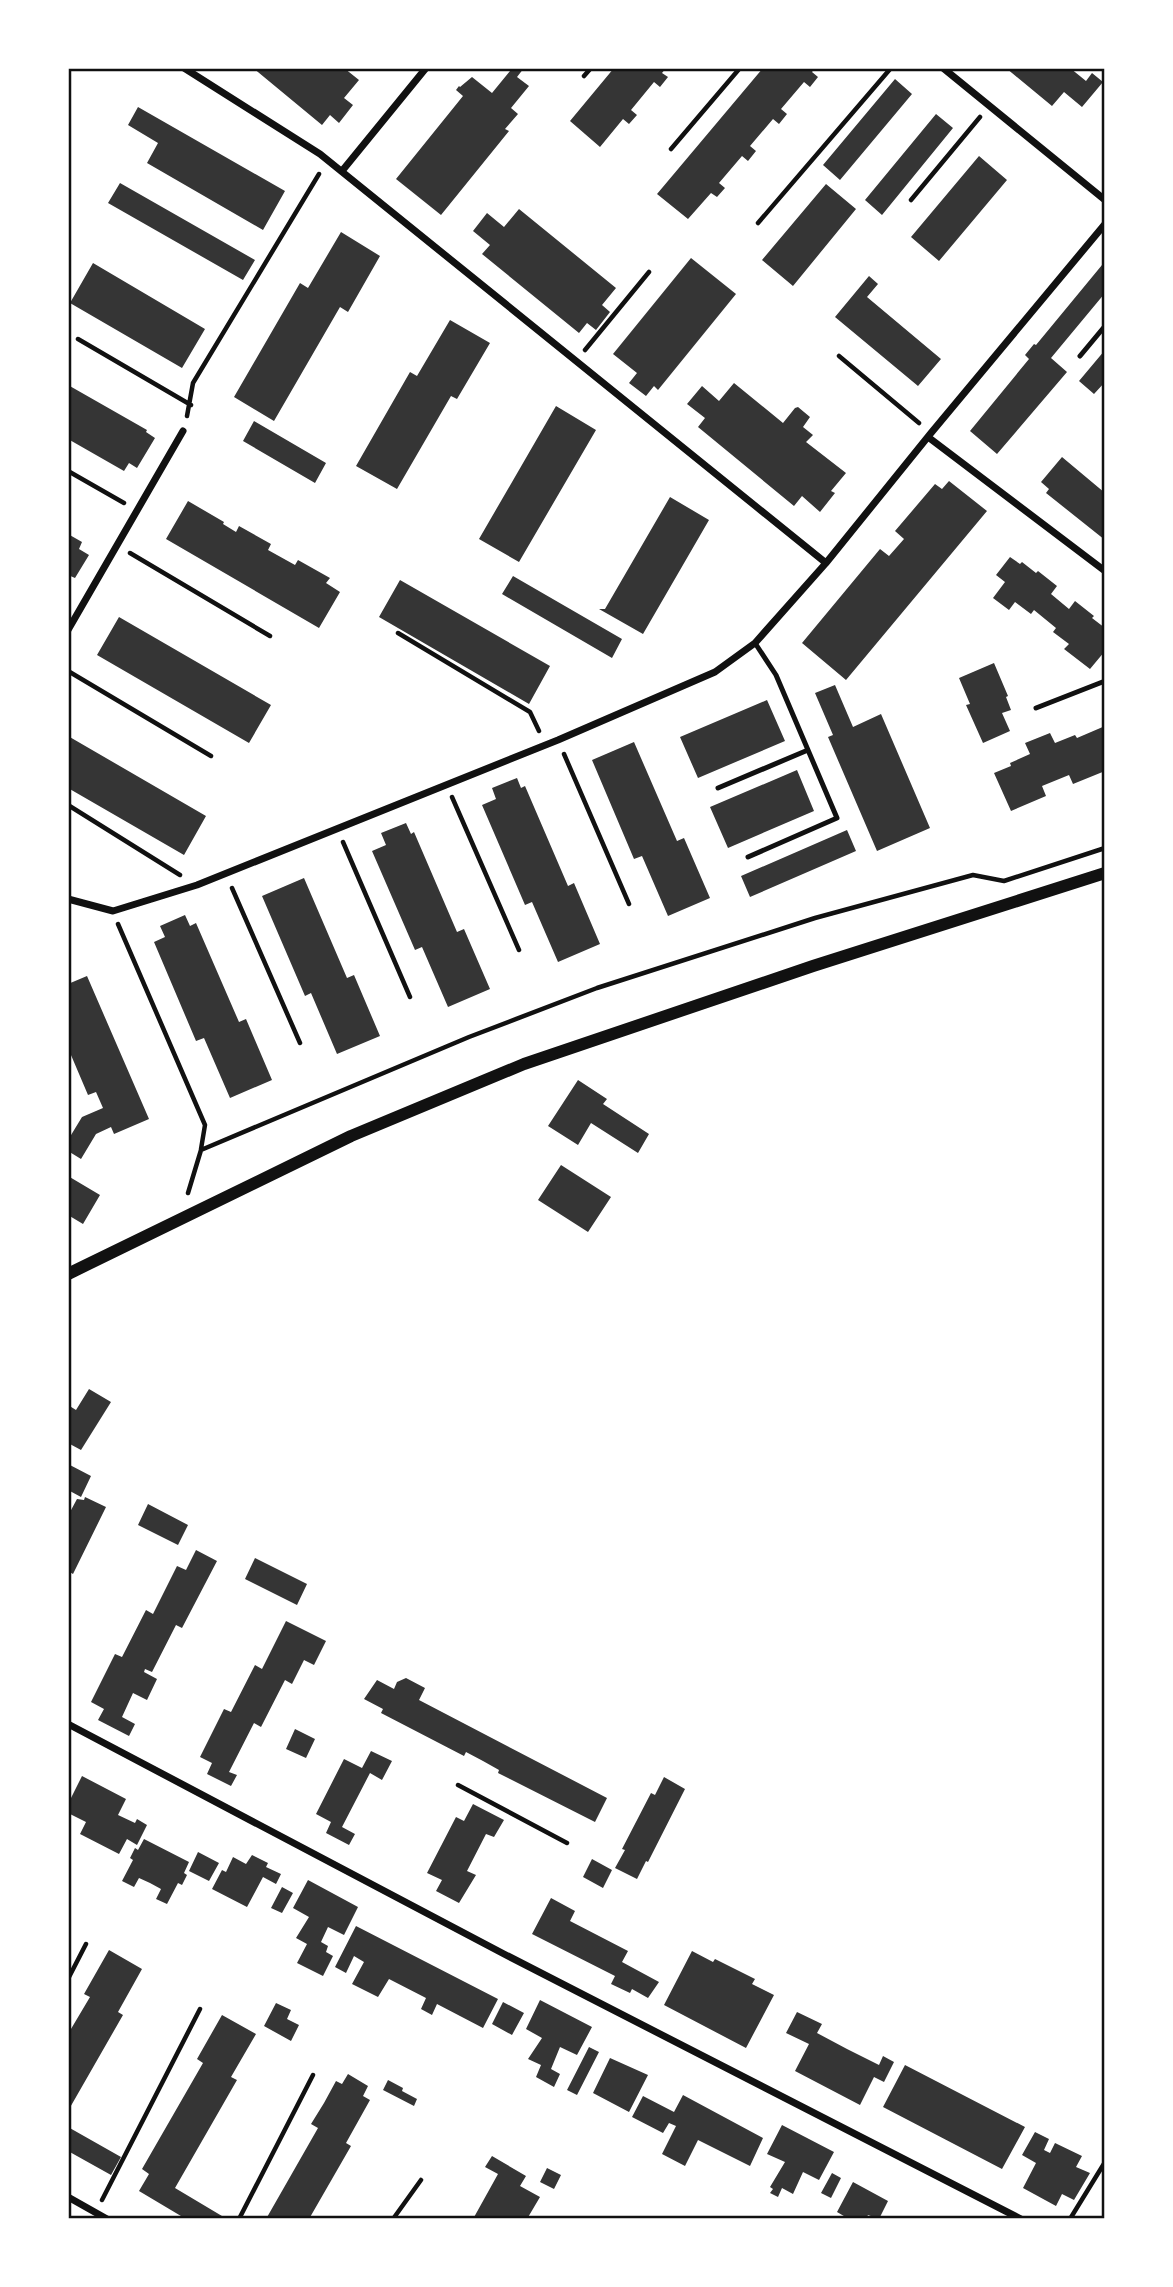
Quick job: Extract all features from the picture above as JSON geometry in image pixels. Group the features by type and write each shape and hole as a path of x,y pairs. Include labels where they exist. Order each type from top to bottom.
{"street":[{"path":"184,68 342,171 827,563"},
{"path":"342,171 426,68"},
{"path":"943,68 1105,200"},
{"path":"68,899 113,911 197,885 558,740 715,671 755,643 827,563 929,435 1105,224"},
{"path":"68,630 183,430"},
{"path":"929,435 1105,571"},
{"path":"68,1274 351,1136 524,1064 813,966 1105,873"},
{"path":"68,1724 504,1954 1021,2219"},
{"path":"68,2197 107,2219"}],"lane":[{"path":"1080,356 1105,326"},
{"path":"748,858 837,818 776,675 755,643"},
{"path":"1035,708 1105,681"},
{"path":"718,788 808,750"}],"path":[{"path":"584,76 591,68"},
{"path":"671,149 740,68"},
{"path":"758,223 891,68"},
{"path":"911,200 989,106"},
{"path":"183,430 194,383 327,160"},
{"path":"576,362 649,272"},
{"path":"78,339 191,405"},
{"path":"839,356 929,435"},
{"path":"68,471 137,510"},
{"path":"117,546 270,636"},
{"path":"398,633 530,712 545,745"},
{"path":"68,671 211,756"},
{"path":"558,740 629,904"},
{"path":"447,784 519,950"},
{"path":"68,805 197,885"},
{"path":"337,828 410,997"},
{"path":"201,1150 469,1037 597,988 815,918 972,875 1004,881 1105,848"},
{"path":"226,874 300,1042"},
{"path":"113,911 205,1125 201,1150 180,1220"},
{"path":"458,1785 567,1843"},
{"path":"68,1979 86,1944"},
{"path":"95,2213 200,2010"},
{"path":"239,2219 313,2076"},
{"path":"1070,2219 1105,2162"},
{"path":"393,2219 421,2180"}],"building":[{"path":"253,68 344,68 359,80 344,98 353,105 339,123 330,115 322,125"},
{"path":"507,68 524,68 517,77 529,86 511,108 518,114 505,129 509,131 441,215 396,179 463,96 456,90 459,86 472,77 492,93 510,71"},
{"path":"614,68 666,68 662,73 668,77 660,87 654,82 631,110 637,115 629,124 623,119 600,147 570,121"},
{"path":"763,68 815,68 812,72 818,77 810,87 804,82 781,109 787,114 779,124 773,119 750,146 756,151 748,161 742,156 719,183 725,188 717,197 711,193 688,219 657,194"},
{"path":"1006,68 1070,68 1086,81 1092,73 1103,82 1082,107 1064,92 1052,106"},
{"path":"895,79 912,94 840,180 823,165"},
{"path":"138,107 285,191 263,230 147,163 158,143 128,125"},
{"path":"936,114 953,128 882,215 865,200"},
{"path":"979,156 1007,180 939,261 911,237"},
{"path":"120,183 255,260 243,280 108,203"},
{"path":"826,184 856,209 793,286 762,260"},
{"path":"519,209 616,288 602,305 610,312 596,330 587,323 579,333 482,254 490,245 473,231 487,213 504,227"},
{"path":"341,232 380,256 348,312 340,307 274,421 234,397 300,283 308,288"},
{"path":"691,258 736,294 658,390 654,386 646,396 629,383 637,373 613,354"},
{"path":"93,263 205,329 182,368 70,303"},
{"path":"1102,265 1105,268 1105,293 1051,358 1067,372 997,454 970,431 1029,359 1025,355"},
{"path":"869,276 878,284 867,297 941,359 918,386 835,317"},
{"path":"450,320 490,343 457,399 451,396 397,489 356,466 410,372 417,376"},
{"path":"1105,350 1105,382 1094,394 1079,381"},
{"path":"734,383 783,423 798,407 810,417 803,427 813,435 806,442 846,473 831,491 835,493 820,512 802,496 794,506 698,427 705,418 687,404 702,386 719,401"},
{"path":"68,385 147,430 146,432 155,438 137,468 129,463 124,471 68,439"},
{"path":"556,406 596,430 519,562 479,539"},
{"path":"254,421 326,463 315,483 243,441"},
{"path":"1062,457 1105,493 1105,540 1046,493 1049,489 1041,482"},
{"path":"949,481 987,511 846,680 802,643 880,549 889,556 904,539 895,531 935,484 942,489"},
{"path":"670,497 709,520 643,634 599,609 605,609"},
{"path":"188,501 236,532 239,526 271,544 268,550 295,565 298,560 330,578 326,583 340,592 319,628 166,539"},
{"path":"68,534 82,542 79,549 89,555 75,578 68,575"},
{"path":"1010,557 1036,573 1038,571 1057,586 1051,594 1069,609 1075,601 1105,628 1105,651 1090,669 1064,649 1069,644 1053,632 1056,628 1034,610 1031,614 1015,602 1009,610 993,598 1005,582 996,575"},
{"path":"513,576 622,639 612,658 502,594"},
{"path":"400,580 550,666 529,704 379,617"},
{"path":"119,617 271,705 249,743 97,655"},
{"path":"994,663 1008,696 1006,697 1011,710 1002,713 1010,731 983,743 966,705 970,704 959,678"},
{"path":"835,685 853,727 881,714 930,828 877,851 828,737 833,735 815,693"},
{"path":"767,700 785,741 698,778 680,737"},
{"path":"1105,726 1105,771 1073,784 1069,775 1042,786 1046,796 1011,811 994,773 1030,754 1025,743 1050,733 1055,743 1075,735 1077,738"},
{"path":"68,736 206,816 184,855 68,788"},
{"path":"634,742 677,841 684,838 710,898 668,916 642,856 634,859 592,760"},
{"path":"797,770 814,811 728,848 710,807"},
{"path":"517,778 521,788 525,786 568,886 574,883 600,944 558,962 532,902 525,905 482,805 496,799 492,788"},
{"path":"406,823 411,834 414,832 457,932 464,929 490,989 448,1007 422,947 415,950 372,851 386,845 381,833"},
{"path":"847,830 856,851 750,897 741,876"},
{"path":"304,878 347,978 354,975 380,1036 337,1054 311,993 305,996 262,896"},
{"path":"185,915 190,926 196,923 239,1022 246,1019 272,1080 230,1098 204,1038 196,1041 154,942 165,937 160,926"},
{"path":"87,976 149,1119 114,1134 111,1127 96,1134 81,1159 68,1151 68,1140 82,1117 103,1108 96,1092 88,1095 68,1048 68,984"},
{"path":"578,1080 607,1099 603,1104 649,1134 638,1153 591,1123 578,1145 548,1126"},
{"path":"561,1165 611,1197 588,1232 538,1200"},
{"path":"68,1176 100,1195 83,1224 68,1215"},
{"path":"89,1389 111,1402 81,1450 68,1443 68,1405 76,1410"},
{"path":"68,1464 91,1476 81,1497 68,1490"},
{"path":"85,1497 106,1507 73,1574 68,1571 68,1511 70,1512 77,1499 84,1500"},
{"path":"148,1504 188,1525 178,1545 138,1525"},
{"path":"196,1550 217,1561 182,1628 176,1625 152,1672 145,1669 144,1672 157,1679 147,1700 133,1693 122,1717 135,1724 129,1736 98,1720 104,1709 91,1702 115,1654 122,1657 146,1610 153,1614 177,1566 186,1570"},
{"path":"255,1558 307,1584 297,1605 245,1579"},
{"path":"286,1621 326,1641 314,1665 304,1660 292,1684 285,1680 261,1727 254,1723 229,1772 237,1775 231,1786 207,1774 212,1763 200,1757 224,1709 231,1712 255,1665 262,1669"},
{"path":"406,1678 425,1688 419,1700 607,1798 595,1822 498,1773 499,1770 466,1752 464,1756 381,1713 383,1709 364,1699 377,1680 394,1689 397,1682"},
{"path":"295,1729 315,1739 306,1758 286,1749"},
{"path":"371,1751 392,1761 382,1780 370,1773 342,1827 355,1834 349,1845 326,1833 331,1822 316,1814 344,1759 362,1768"},
{"path":"82,1776 126,1799 118,1815 135,1823 137,1819 147,1825 137,1845 127,1839 119,1854 80,1834 86,1822 68,1813 68,1804"},
{"path":"664,1777 685,1789 637,1879 615,1868 651,1793 655,1795"},
{"path":"473,1804 504,1820 494,1837 486,1834 467,1871 476,1875 459,1903 436,1891 442,1880 427,1873 456,1817 464,1821"},
{"path":"144,1839 189,1862 182,1885 178,1883 167,1904 156,1899 161,1889 150,1883 139,1878 134,1887 122,1881 133,1860 130,1858 135,1848 138,1850"},
{"path":"198,1852 219,1863 209,1881 189,1871"},
{"path":"252,1855 268,1863 266,1867 281,1874 276,1884 263,1877 247,1907 212,1889 222,1870 226,1872 233,1857 246,1864"},
{"path":"592,1859 612,1870 603,1888 583,1877"},
{"path":"308,1880 358,1907 344,1935 328,1927 321,1942 328,1946 326,1952 333,1956 323,1976 297,1963 307,1944 296,1938 309,1917 293,1908"},
{"path":"282,1887 293,1893 282,1913 271,1908"},
{"path":"551,1898 575,1911 570,1921 628,1951 622,1962 659,1982 648,1998 632,1989 630,1993 611,1984 615,1976 532,1934"},
{"path":"356,1926 498,1999 483,2028 437,2004 432,2015 421,2009 426,1998 389,1979 378,1997 352,1984 364,1962 354,1956 346,1973 335,1967"},
{"path":"109,1950 142,1969 118,2012 123,2015 68,2111 68,2034 90,1997 84,1994"},
{"path":"692,1951 755,1979 752,1984 774,1995 746,2048 664,2005"},
{"path":"540,2000 592,2027 577,2055 560,2047 551,2069 560,2074 554,2087 536,2077 541,2065 528,2059 542,2038 526,2029"},
{"path":"503,2002 524,2013 512,2035 492,2024"},
{"path":"276,2003 291,2010 287,2019 299,2025 291,2041 264,2026"},
{"path":"797,2012 822,2024 817,2033 847,2049 879,2065 883,2056 894,2062 884,2082 874,2077 860,2105 795,2071 809,2044 786,2033"},
{"path":"222,2015 256,2034 231,2077 237,2080 175,2188 227,2219 186,2219 139,2191 149,2174 142,2169 203,2063 197,2059"},
{"path":"589,2047 599,2052 577,2095 567,2090"},
{"path":"610,2058 648,2075 629,2112 593,2093"},
{"path":"905,2065 1025,2127 1002,2169 883,2107"},
{"path":"348,2074 368,2086 363,2096 370,2100 346,2143 351,2146 309,2219 266,2219 318,2128 311,2124 336,2081 342,2084"},
{"path":"388,2080 417,2099 414,2106 383,2090"},
{"path":"683,2095 763,2138 750,2166 698,2140 685,2166 662,2154 676,2126 669,2123 663,2133 632,2117 643,2096 674,2112"},
{"path":"782,2125 834,2152 819,2180 803,2172 793,2194 782,2188 778,2197 770,2193 773,2189 770,2187 785,2162 767,2154"},
{"path":"68,2127 121,2157 111,2175 68,2151"},
{"path":"1035,2132 1049,2139 1044,2150 1050,2153 1055,2143 1082,2156 1076,2167 1090,2173 1074,2200 1062,2194 1056,2206 1023,2188 1036,2163 1022,2155"},
{"path":"492,2156 526,2176 520,2186 540,2197 527,2219 473,2219 498,2174 485,2167"},
{"path":"547,2168 561,2175 554,2189 540,2182"},
{"path":"832,2173 841,2178 831,2198 821,2193"},
{"path":"853,2182 888,2201 879,2219 868,2215 866,2219 849,2219 837,2212"}]}
